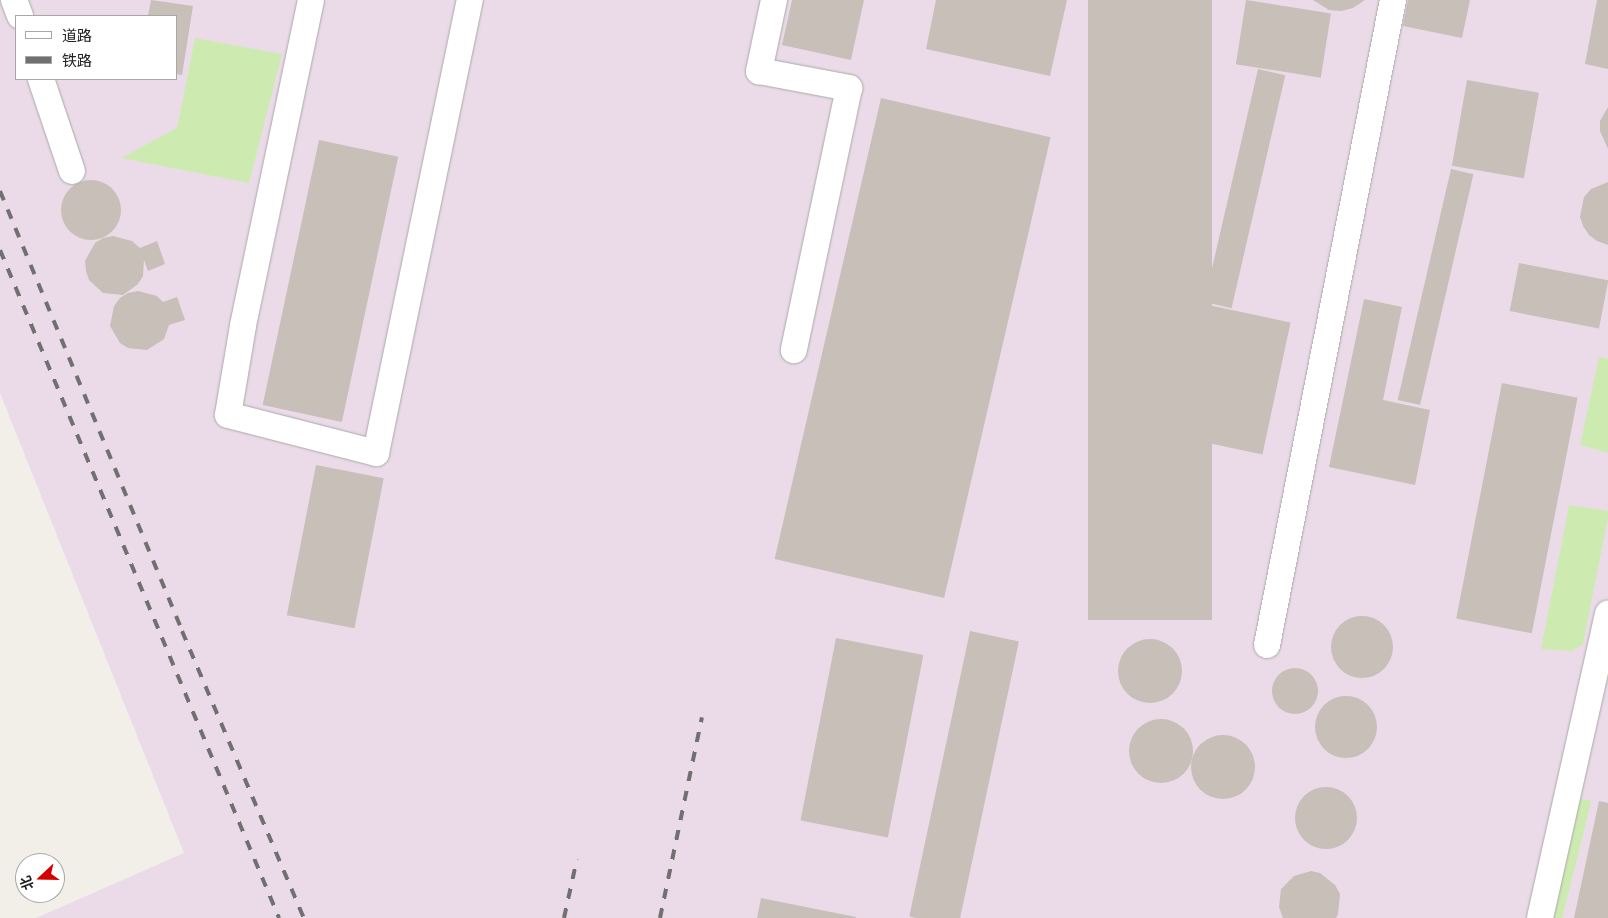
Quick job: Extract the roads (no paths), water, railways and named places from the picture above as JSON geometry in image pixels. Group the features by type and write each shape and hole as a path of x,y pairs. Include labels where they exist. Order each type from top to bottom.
{"lane":[{"path":"14,0 20,15"},
{"path":"311,0 243,326 228,416 376,453 470,0"},
{"path":"774,0 760,71 848,88 794,350"},
{"path":"1267,645 1393,0"},
{"path":"41,80 72,171"},
{"path":"1540,918 1608,614"}],"railway":[{"path":"0,191 182,631 304,918"},
{"path":"0,250 279,918"},
{"path":"660,918 702,717"},
{"path":"564,918 577,859"}]}
